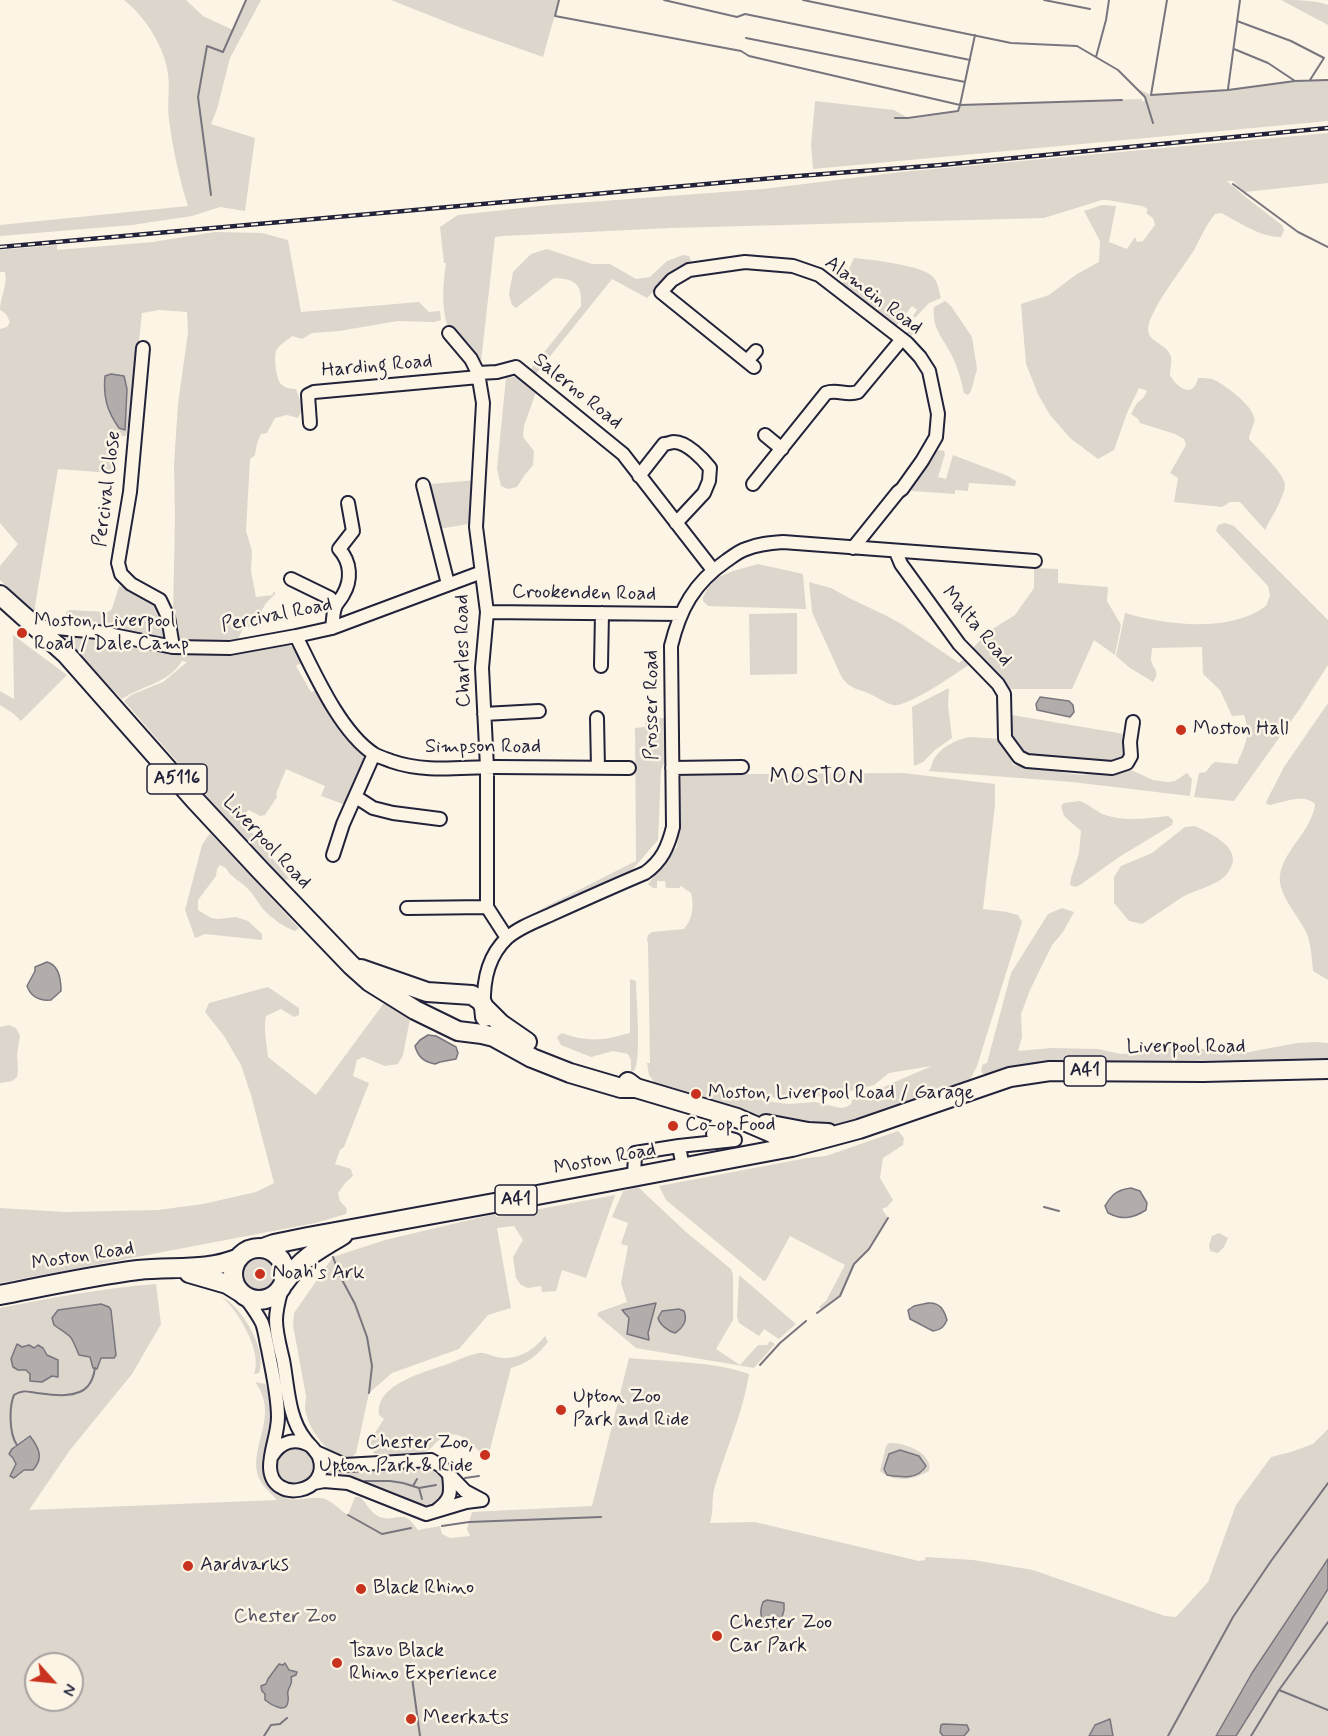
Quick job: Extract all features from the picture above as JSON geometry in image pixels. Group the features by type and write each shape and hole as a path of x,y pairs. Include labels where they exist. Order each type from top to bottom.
{"highway":[{"name":"Liverpool Road","path":"0,595 66,654 194,799 309,923 370,982 398,1001 461,1030 494,1037 532,1058 570,1073 621,1088 636,1088"},
{"name":"Liverpool Road","path":"351,965 427,992 460,995"},
{"name":"A5116","path":"460,995 477,997 484,1007"},
{"path":"460,995 449,1003 446,1010 448,1023 461,1030 480,1026 485,1014 484,1007"},
{"name":"Liverpool Road","path":"484,1007 510,1031 539,1049 580,1066 623,1079 636,1088 772,1133 792,1147 851,1132 1010,1077 1050,1071 1203,1072 1328,1069"},
{"path":"722,1118 808,1132 851,1132"},
{"name":"Moston Road","path":"263,1248 355,1228 792,1147"},
{"name":"Moston Road","path":"283,1285 293,1271 313,1252 355,1228"},
{"path":"263,1248 270,1251 281,1259 285,1272 283,1285 276,1294 263,1301 254,1300 242,1294 234,1283 233,1275 234,1265 239,1258 250,1250 263,1248"},
{"name":"Moston Road","path":"0,1294 140,1270 215,1266 239,1258"},
{"name":"Moston Road","path":"173,1269 227,1284 242,1294"}],"street":[{"name":"Alamein Road","path":"756,351 751,364 662,292 672,280 689,270 745,262 793,266 819,274 902,339 920,357 929,371 938,414 936,436 903,489 898,492 853,548"},
{"name":"Charles Road","path":"449,333 471,359 478,375 483,403 476,527 487,612 482,668 487,767 487,907"},
{"path":"753,484 826,393 832,391 851,395 858,392 902,339"},
{"name":"Percival Close","path":"143,348 130,492 118,563 121,574 131,584 160,600 168,617 173,647"},
{"name":"Salerno Road","path":"478,375 516,367 623,454 713,570"},
{"name":"Harding Road","path":"310,423 308,395 314,392 478,375"},
{"path":"765,435 782,449"},
{"path":"639,476 664,444 674,442 681,443 702,458 710,468 705,493 676,523"},
{"path":"423,486 448,584"},
{"path":"332,628 336,605 345,593 348,581 348,564 340,557 339,549 353,531 348,503"},
{"name":"Prosser Road","path":"484,1007 487,972 494,955 507,938 527,926 645,873 656,866 664,854 673,827 671,646 676,626 687,601 713,570 743,549 783,542 1035,561"},
{"name":"Malta Road","path":"896,552 901,564 959,644 998,684 1004,694 1005,738 1019,757 1027,761 1112,768 1127,763 1131,756 1130,742 1133,722"},
{"name":"Percival Road","path":"36,626 98,632 173,647 230,648 332,628 482,572"},
{"path":"291,579 330,598 336,605"},
{"name":"Crookenden Road","path":"487,612 681,614"},
{"path":"601,666 602,613"},
{"name":"Simpson Road","path":"296,636 335,710 351,734 374,754 404,766 437,770 487,767 629,768"},
{"path":"484,714 539,711"},
{"path":"597,718 598,768"},
{"path":"333,855 343,824 374,754"},
{"path":"672,768 742,767"},
{"path":"356,797 374,808 393,813 440,819"},
{"path":"406,908 487,907 507,938"},
{"name":"Prosser Road","path":"460,995 487,972"},
{"path":"634,1177 635,1153 735,1140 713,1134 722,1118"},
{"path":"708,1163 704,1143 722,1118"},
{"path":"679,1146 683,1168"},
{"path":"283,1285 276,1322 293,1416 303,1437 319,1457 320,1468 314,1483"},
{"path":"242,1294 263,1325 272,1370 278,1417 271,1460 275,1482 290,1491 298,1491 324,1481 348,1483 426,1514 482,1500 465,1491 441,1466 430,1461 345,1465 300,1441 286,1442 277,1449 271,1460"},
{"path":"433,1513 449,1499 449,1475"}],"green space":[{"path":"124,0 186,0 203,16 233,30 246,0 261,0 230,58 211,124 255,138 245,211 220,207 192,216 132,225 0,236 0,225 188,206 174,153 168,114 169,80 163,54 153,33"},
{"path":"391,0 559,0 543,57"},
{"path":"1281,0 1311,1 1328,5 1328,25"},
{"path":"1328,79 1328,121 813,169 811,145 815,101 894,110 910,119 957,112 960,105 1141,99 1143,102 1146,99 1136,88 1151,95 1228,90"},
{"path":"1328,133 1328,183 1245,192 1233,181 1227,181 1282,225 1284,230 1281,237 1266,235 1221,213 1215,214 1160,301 1148,330 1152,338 1169,353 1170,375 1180,387 1191,389 1198,378 1212,379 1236,395 1252,412 1254,422 1249,439 1276,468 1285,485 1280,502 1265,530 1240,502 1230,502 1222,507 1174,502 1178,478 1170,473 1186,445 1184,439 1140,423 1131,414 1147,391 1139,388 1114,450 1098,459 1070,438 1050,415 1038,394 1026,364 1021,304 1049,295 1077,274 1099,262 1100,241 1084,211 1102,205 1116,206 1109,242 1127,249 1135,237 1137,242 1143,241 1155,225 1153,218 1146,213 1148,209 1142,206 1102,200 1044,218 671,228 495,237 480,371 454,338 445,316 443,290 446,263 444,263 440,227 458,215 549,205 763,189 901,172"},
{"path":"215,232 262,233 288,240 301,312 419,302 429,312 440,311 441,320 434,322 398,321 312,333 302,339 292,336 278,347 275,357 278,379 284,386 296,389 303,408 298,418 287,415 275,418 267,433 261,434 255,455 250,459 246,531 252,551 251,571 256,597 273,595 273,592 275,594 255,623 242,630 236,644 184,643 176,637 173,614 174,465 178,404 188,332 187,312 159,310 142,313 132,408 126,436 114,437 111,473 58,469 35,613 0,580 0,566 18,544 0,523 0,329 7,327 10,322 6,314 0,310 6,277 5,272 0,272 0,250 57,245 57,250 152,242"},
{"path":"547,249 592,264 610,264 636,279 650,277 667,261 683,255 689,256 691,261 688,265 678,267 647,298 612,279 535,375 530,370 581,306 580,292 576,284 572,281 554,278 516,308 512,305 509,294 513,272 531,254"},
{"path":"854,258 907,266 927,272 934,278 941,298 929,303 915,318 913,316 917,310 912,306 896,326 906,334 911,329 913,334 910,338 841,286"},
{"path":"945,301 951,306 972,337 977,369 968,395 964,393 955,362 934,320 934,307"},
{"path":"514,377 526,382 536,392 524,426 523,437 534,451 533,465 517,487 508,489 501,486 497,469 506,378"},
{"path":"939,450 944,451 945,454 938,477 946,479 953,455 1008,476 1016,481 1015,486 969,483 968,491 955,490 955,494 912,491 910,488 922,474 934,453"},
{"path":"477,480 474,523 439,529 429,491 432,488 431,484"},
{"path":"1225,523 1234,526 1328,620 1328,665 1234,801 1194,797 1199,773 1206,772 1215,762 1237,764 1247,735 1244,715 1232,716 1220,690 1203,674 1202,647 1152,648 1151,662 1156,672 1153,682 1116,656 1125,613 1159,621 1197,624 1235,620 1252,615 1266,606 1270,596 1268,586 1216,531 1218,525"},
{"path":"758,564 803,574 806,609 708,606 703,601 712,580"},
{"path":"1034,568 1058,569 1058,583 1108,587 1107,601 1121,625 1115,655 1094,640 1072,689 1006,689 969,653 986,633 1015,615 1034,588"},
{"path":"809,582 831,588 887,616 959,663 965,658 970,664 932,689 900,704 890,704 851,686 841,676 812,612"},
{"path":"119,586 140,591 161,606 166,632 163,639 124,634 65,618 69,610 108,612 112,609"},
{"path":"797,613 797,674 750,675 749,614"},
{"path":"60,627 128,644 286,643 294,648 302,662 296,666 311,692 318,690 340,728 362,753 365,761 346,805 321,796 325,786 286,769 276,794 277,797 265,815 260,816 249,810 245,813 244,819 247,826 290,880 285,881 220,811 124,701 131,695 163,682 187,662 182,661 170,674 122,699 58,635 57,631"},
{"path":"13,635 67,675 21,721 0,705 0,691 14,699"},
{"path":"949,688 948,705 952,738 923,762 914,766 912,707"},
{"path":"1328,703 1328,980 1313,971 1307,934 1285,897 1280,882 1280,875 1287,857 1309,823 1315,804 1306,799 1287,800 1270,805 1266,802 1284,767"},
{"path":"1006,714 1124,734 1128,726 1126,756 1117,763 1027,757 1011,734"},
{"path":"646,718 667,719 667,761 661,770 658,840 632,870 568,898 567,901 512,927 510,925 636,861 635,728 645,727"},
{"path":"969,737 1003,739 1013,765 1051,768 1064,773 1083,775 1096,771 1129,769 1153,780 1168,782 1175,781 1187,773 1192,779 1190,796 1072,782 928,771 940,752 951,744"},
{"path":"681,773 903,773 995,784 995,805 983,909 1018,915 1022,922 977,1066 969,1082 848,1124 824,1127 773,1119 732,1107 694,1093 694,1091 689,1092 654,1082 649,1075 647,1063 650,1063 648,935 652,932 684,929 691,916 692,907 691,893 681,886 666,888 665,881 657,881 657,888 648,884 677,847","holes":["932,1066 852,1100 851,1104 841,1108 815,1102 788,1104 773,1102 727,1087 755,1090 778,1099 813,1097 839,1094 874,1085 889,1073"]},
{"path":"1080,801 1112,817 1136,819 1168,816 1173,820 1172,825 1075,887 1070,885 1079,853 1081,831 1064,816 1061,806 1064,803"},
{"path":"1195,826 1219,839 1231,851 1232,866 1226,875 1184,896 1142,924 1129,921 1114,903 1114,877 1121,866 1152,853 1185,827"},
{"path":"210,833 299,928 295,931 274,919 263,909 249,890 220,865 216,876 198,900 198,910 211,918 236,917 248,921 262,934 262,940 205,934 195,938 185,910 202,845"},
{"path":"1062,908 1074,912 1063,932 1052,945 1030,990 1021,1014 1022,1037 1018,1051 1051,1048 1098,1049 1121,1054 1174,1047 1249,1052 1315,1042 1328,1043 1328,1062 1053,1061 1025,1064 983,1074 981,1070 983,1064 987,1063 1011,973 1048,914"},
{"path":"630,979 636,981 638,1054 634,1071 631,1071 631,1060 628,1054 613,1051 591,1057 561,1045 557,1037 562,1033 596,1039 630,1033"},
{"path":"268,987 299,1008 299,1015 294,1017 281,1009 266,1016 268,1057 316,1095 384,1003 410,1019 403,1055 398,1064 385,1066 363,1057 357,1060 353,1076 369,1083 335,1164 351,1169 353,1176 338,1193 340,1201 347,1209 346,1214 315,1223 0,1283 0,1208 65,1212 158,1210 203,1204 256,1192 274,1183 241,1065 224,1036 205,1012 209,1003"},
{"path":"9,1025 16,1028 20,1036 17,1055 18,1071 17,1077 12,1081 0,1083 0,1027"},
{"path":"898,1131 904,1138 903,1145 883,1158 880,1178 893,1200 882,1209 888,1218 869,1249 854,1264 840,1296 821,1309 819,1307 826,1301 845,1265 790,1236 764,1281 666,1200 659,1186 826,1156"},
{"path":"638,1187 686,1232 731,1269 733,1274 733,1320 716,1349 740,1365 758,1345 767,1345 770,1341 775,1344 754,1368 636,1348 597,1315 599,1312 627,1302 621,1283 628,1246 621,1244 628,1223 612,1217 623,1191","holes":["656,1303 648,1333 627,1334 629,1318 623,1310"]},
{"path":"615,1195 586,1278 562,1270 556,1291 542,1292 541,1286 528,1288 521,1285 516,1278 513,1257 523,1240 514,1226 497,1228 511,1308 488,1315 459,1349 392,1373 369,1393 356,1453 350,1459 334,1454 320,1440 306,1414 306,1396 293,1325 294,1313 333,1257 385,1240 495,1214 497,1217"},
{"path":"1219,1233 1228,1238 1224,1247 1218,1253 1210,1251 1212,1236"},
{"path":"259,1257 272,1262 277,1275 272,1288 259,1293 246,1288 241,1275 246,1262"},
{"path":"739,1275 796,1324 779,1339 764,1329 759,1336 739,1323 737,1317"},
{"name":"Chester Zoo","path":"156,1284 161,1324 132,1374 70,1450 29,1510 277,1500 259,1478 256,1467 265,1407 255,1382 265,1384 271,1411 262,1469 271,1489 282,1497 324,1499 348,1515 355,1497 360,1497 380,1517 404,1517 418,1530 440,1526 442,1534 450,1538 470,1536 467,1529 472,1512 592,1506 629,1358 705,1364 749,1374 739,1417 715,1486 710,1523 755,1522 919,1561 925,1560 926,1557 973,1560 1033,1570 1165,1616 1176,1617 1208,1582 1236,1505 1271,1457 1313,1444 1328,1429 1328,1559 1252,1673 1216,1736 0,1736 0,1308 78,1294"},
{"path":"221,1296 237,1309 251,1330 260,1353 259,1373 254,1374 255,1354 247,1332 235,1311"},
{"path":"545,1336 548,1342 536,1355 523,1364 511,1368 489,1453 481,1453 461,1436 456,1435 445,1437 427,1451 416,1454 375,1454 367,1445 384,1419 379,1415 380,1404 393,1387 415,1375 467,1356 484,1353 511,1358 524,1354"},
{"path":"889,1443 902,1444 922,1454 927,1459 929,1471 917,1476 898,1479 880,1471 886,1446"},
{"path":"295,1448 307,1454 313,1466 307,1478 295,1484 283,1478 277,1466 283,1454"},
{"path":"328,1464 354,1471 431,1469 443,1478 445,1490 439,1501 426,1508 344,1477 325,1475"},
{"path":"1328,1589 1328,1736 1236,1736"}],"shaded area":[{"path":"111,374 124,376 127,389 125,430 119,428 107,404 105,376"},
{"path":"1040,697 1069,701 1073,705 1074,712 1070,717 1037,710 1036,704"},
{"path":"47,962 54,966 59,974 61,991 51,1000 43,1000 31,993 27,986 35,967"},
{"path":"428,1035 436,1036 456,1047 458,1053 456,1059 435,1064 422,1058 415,1046"},
{"path":"1131,1188 1140,1191 1147,1203 1146,1210 1127,1218 1108,1213 1105,1206 1113,1196 1118,1191"},
{"path":"656,1303 648,1333 649,1340 627,1334 629,1318 622,1310"},
{"path":"928,1303 938,1305 946,1316 946,1322 938,1330 933,1331 910,1319 908,1310"},
{"path":"101,1304 111,1310 116,1355 114,1358 101,1358 97,1369 93,1368 90,1357 79,1355 71,1337 54,1325 52,1318 58,1310"},
{"path":"679,1309 684,1311 685,1321 675,1333 665,1327 658,1318 662,1311"},
{"path":"17,1344 34,1348 38,1345 47,1355 58,1360 58,1377 52,1376 42,1382 30,1381 30,1374 26,1370 13,1367 11,1359"},
{"path":"30,1436 38,1449 38,1461 33,1470 24,1470 14,1478 10,1476 16,1464 9,1454 12,1449"},
{"path":"900,1450 919,1456 926,1466 914,1476 887,1475 884,1469 889,1454"},
{"path":"1328,1559 1328,1589 1236,1736 1216,1736 1252,1673"},
{"path":"767,1600 784,1603 779,1628 769,1629 762,1620 763,1602"},
{"path":"285,1663 289,1670 297,1672 291,1677 287,1705 282,1708 265,1700 261,1686 266,1684 279,1664"},
{"path":"1110,1719 1113,1736 1089,1736 1095,1725"},
{"path":"943,1724 967,1725 969,1730 964,1736 943,1736 940,1732"}],"waterway":[{"path":"211,195 198,97 207,46 223,52 246,0"},
{"path":"559,0 555,16 741,51 749,56 960,105 975,35"},
{"path":"664,0 737,17 745,14 970,60"},
{"path":"803,0 1011,43 1077,46 1118,70 1145,97 1153,123"},
{"path":"1044,0 1090,9"},
{"path":"1096,57 1109,0"},
{"path":"1167,0 1151,95 1328,80"},
{"path":"1228,89 1240,0"},
{"path":"1237,21 1291,41 1324,58 1310,80"},
{"path":"746,38 965,82"},
{"path":"1234,49 1268,63 1295,81"},
{"path":"895,118 958,111 960,105 1122,100"},
{"path":"1233,184 1298,232 1328,247"},
{"path":"1044,1207 1059,1211"},
{"path":"817,1313 840,1296 854,1264 869,1249 888,1218"},
{"path":"333,1257 355,1304 367,1337 372,1366 369,1393"},
{"path":"760,1365 780,1343 806,1321"},
{"path":"17,1445 12,1434 11,1420 14,1395 23,1391 57,1395 78,1393 89,1384 95,1368"},
{"path":"465,1478 479,1476"},
{"path":"413,1486 417,1479"},
{"path":"365,1481 390,1481 419,1488 436,1485"},
{"path":"1168,1736 1233,1617 1328,1483"},
{"path":"419,1488 422,1499"},
{"path":"348,1515 382,1534 411,1528"},
{"path":"442,1526 469,1522 601,1517"},
{"path":"1251,1736 1279,1690 1328,1622"},
{"path":"410,1663 420,1736"},
{"path":"1279,1690 1328,1710"},
{"path":"264,1736 271,1725 280,1724 287,1718"}],"railway":[{"path":"0,247 941,165 1328,128"}],"place":[{"name":"Moston, Liverpool Road / Dale Camp","path":"22,633"},
{"name":"Moston Hall","path":"1181,730"},
{"name":"Moston, Liverpool Road / Garage","path":"696,1094"},
{"name":"Co-op Food","path":"673,1126"},
{"name":"Noah's Ark","path":"260,1274"},
{"name":"Upton Zoo Park and Ride","path":"561,1410"},
{"name":"Chester Zoo, Upton Park & Ride","path":"485,1455"},
{"name":"Aardvarks","path":"188,1566"},
{"name":"Black Rhino","path":"361,1589"},
{"name":"Chester Zoo Car Park","path":"717,1636"},
{"name":"Tsavo Black Rhino Experience","path":"337,1663"},
{"name":"Meerkats","path":"411,1719"}],"district":[{"name":"MOSTON","path":"817,778"}]}
